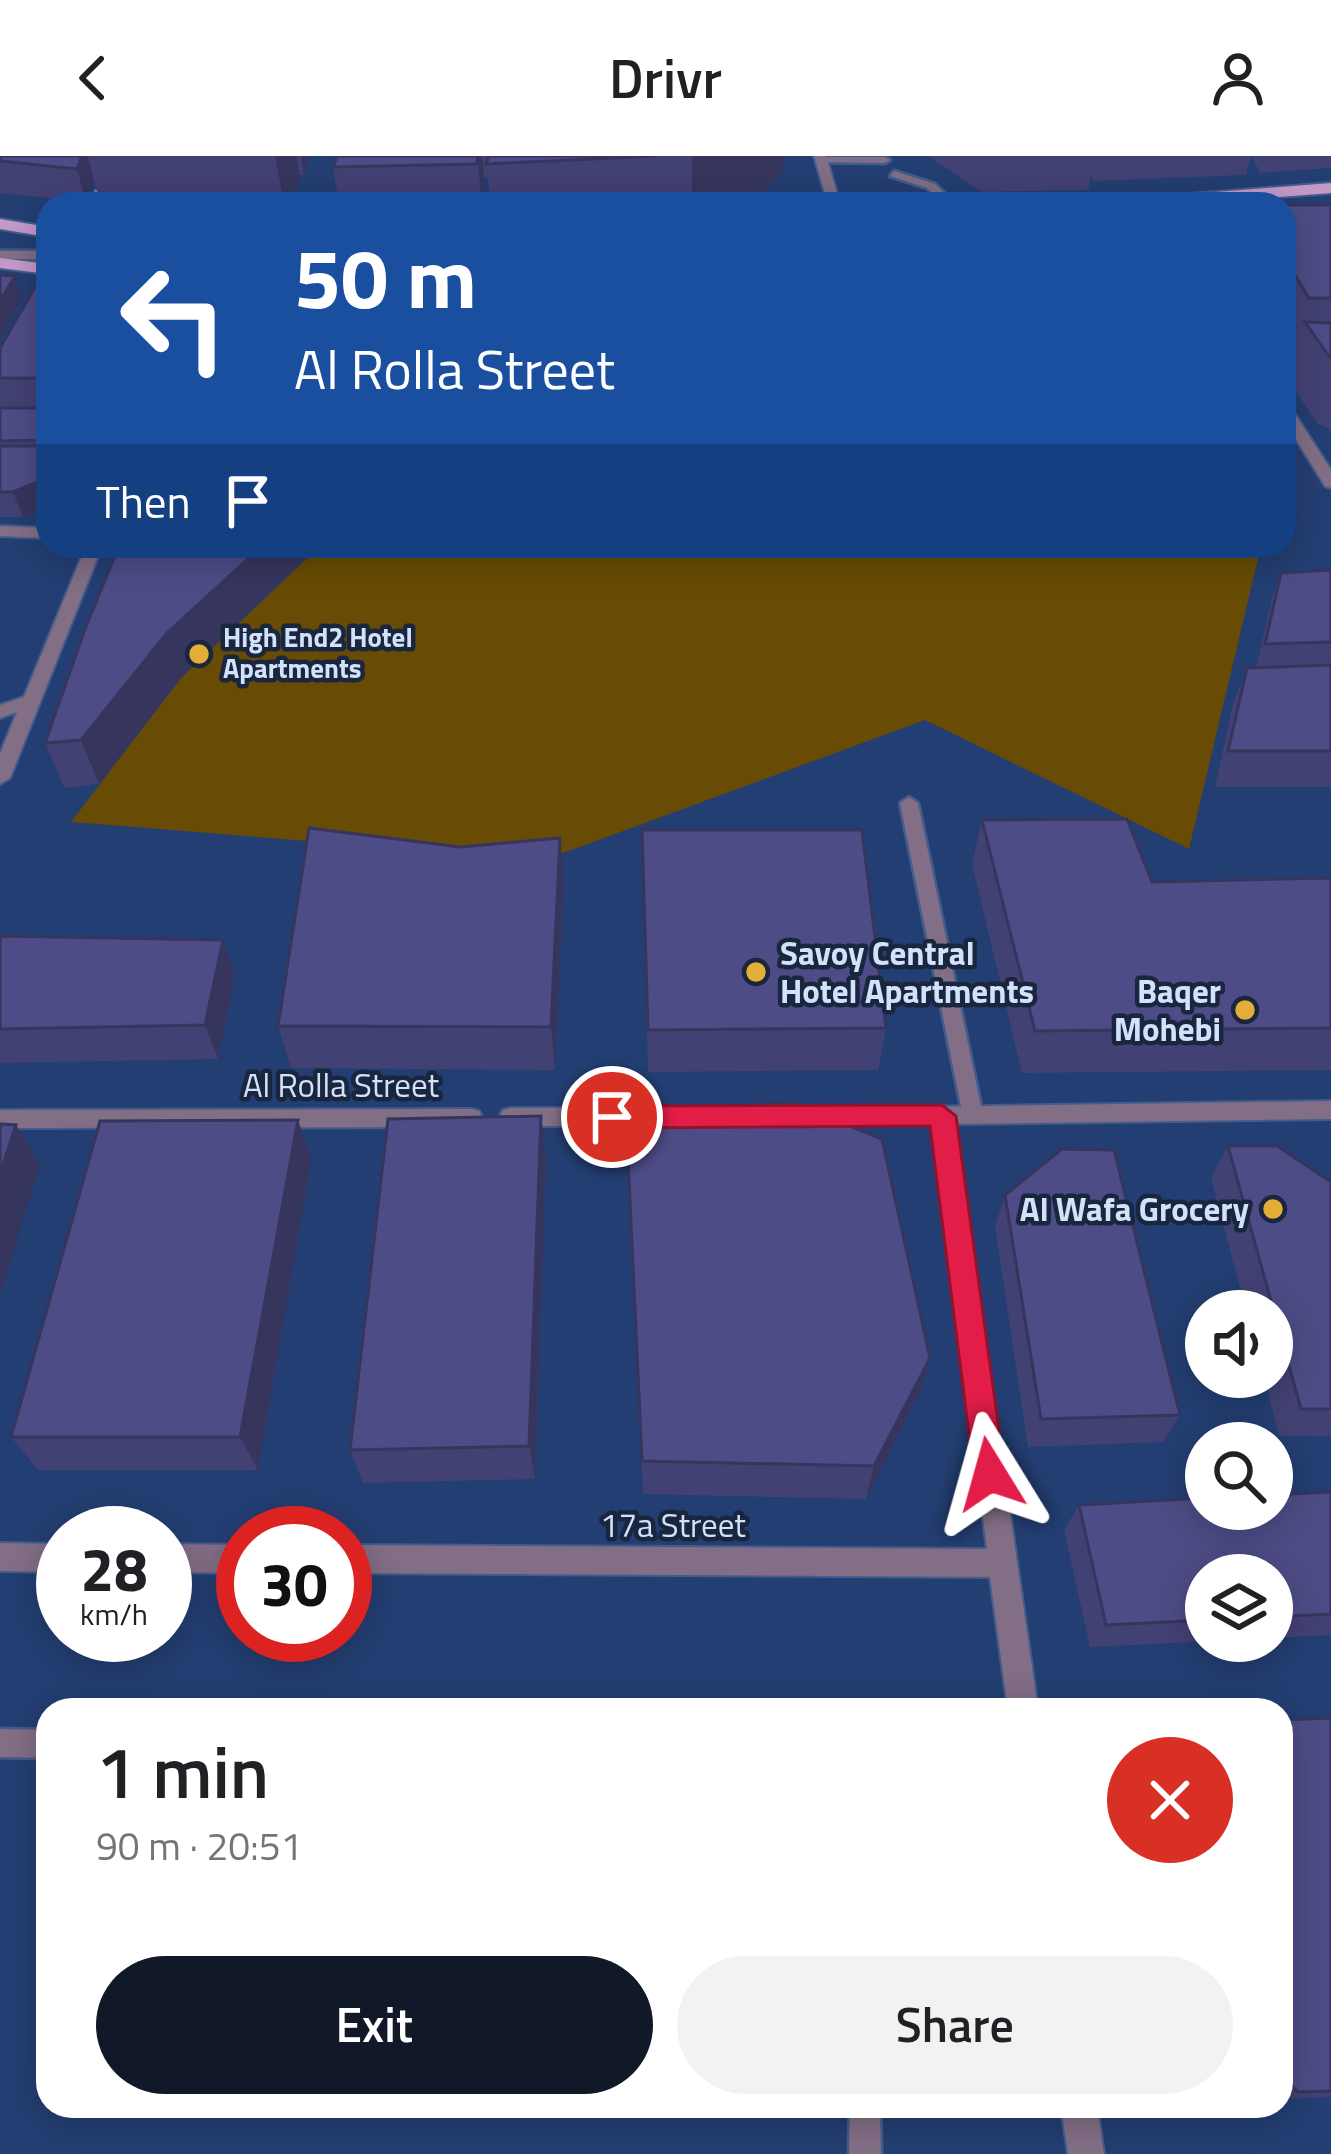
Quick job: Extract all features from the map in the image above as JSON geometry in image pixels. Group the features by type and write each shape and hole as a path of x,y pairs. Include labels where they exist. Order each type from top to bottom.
{"main road":[{"path":"1280,192 1331,188"},
{"path":"0,227 36,232"},
{"path":"0,259 36,266"}],"street":[{"path":"820,158 830,192"},
{"path":"1296,423 1324,459 1331,483"},
{"path":"0,531 36,532"},
{"path":"0,777 87,558"},
{"path":"0,712 33,700"},
{"path":"777,1116 1331,1110"},
{"path":"942,1116 1021,1698"},
{"name":"Al Rolla Street","path":"0,1119 683,1117"},
{"path":"0,1557 36,1558"},
{"name":"17a Street","path":"372,1559 1001,1563"},
{"path":"1081,2118 1086,2154"}],"lane":[{"path":"820,158 884,158 902,188"},
{"path":"894,174 937,192"},
{"path":"0,259 36,256"},
{"path":"909,803 973,1116"},
{"path":"0,1743 36,1744"},
{"path":"865,2118 865,2154"}],"path":[{"path":"96,192 103,172"}],"shaded area":[{"path":"307,558 1258,558 1189,849 925,720 544,860 71,822 181,678"}],"building":[{"path":"0,156 82,156 77,169 0,161"},
{"path":"337,156 478,156 477,164 333,167"},
{"path":"489,156 656,156 486,164"},
{"path":"1296,205 1331,205 1331,298 1309,298 1296,277"},
{"path":"0,275 15,276 0,301"},
{"path":"36,286 36,378 0,378 0,348"},
{"path":"1305,322 1331,323 1331,359"},
{"path":"0,408 36,408 36,440 0,441"},
{"path":"0,446 36,446 36,483 0,492"},
{"path":"114,558 249,558 167,633 81,740 45,743"},
{"path":"1331,570 1331,642 1265,644 1281,573"},
{"path":"1331,665 1331,751 1228,751 1247,668"},
{"path":"1127,819 1152,882 1331,878 1331,1028 1035,1031 982,820"},
{"path":"309,828 460,847 560,838 551,1027 278,1026"},
{"name":"Savoy Central Hotel Apartments","path":"642,830 862,830 886,1028 648,1030"},
{"path":"0,936 223,940 205,1025 0,1029"},
{"path":"790,1102 882,1139 930,1358 874,1466 642,1461 626,1114"},
{"path":"541,1116 529,1446 350,1450 388,1119"},
{"path":"298,1120 240,1437 11,1437 100,1121"},
{"path":"0,1124 16,1125 0,1174"},
{"path":"1228,1146 1277,1146 1331,1182 1331,1409 1301,1409 1293,1380 1293,1290 1268,1290"},
{"path":"1062,1149 1114,1150 1180,1415 1041,1419 1005,1195"},
{"path":"1331,1492 1331,1614 1293,1616 1293,1554 1185,1554 1185,1621 1106,1625 1079,1505 1185,1499 1185,1530 1293,1530 1293,1494"},
{"path":"1331,1718 1331,2091 1298,2092 1293,2087 1293,1720"}],"place":[{"name":"High End2 Hotel Apartments","path":"199,654"},
{"name":"Savoy Central Hotel Apartments","path":"756,972"},
{"name":"Baqer Mohebi","path":"1245,1010"},
{"name":"Al Wafa Grocery","path":"1273,1209"}],"route":[{"path":"612,1117 942,1116 990,1474"}]}
